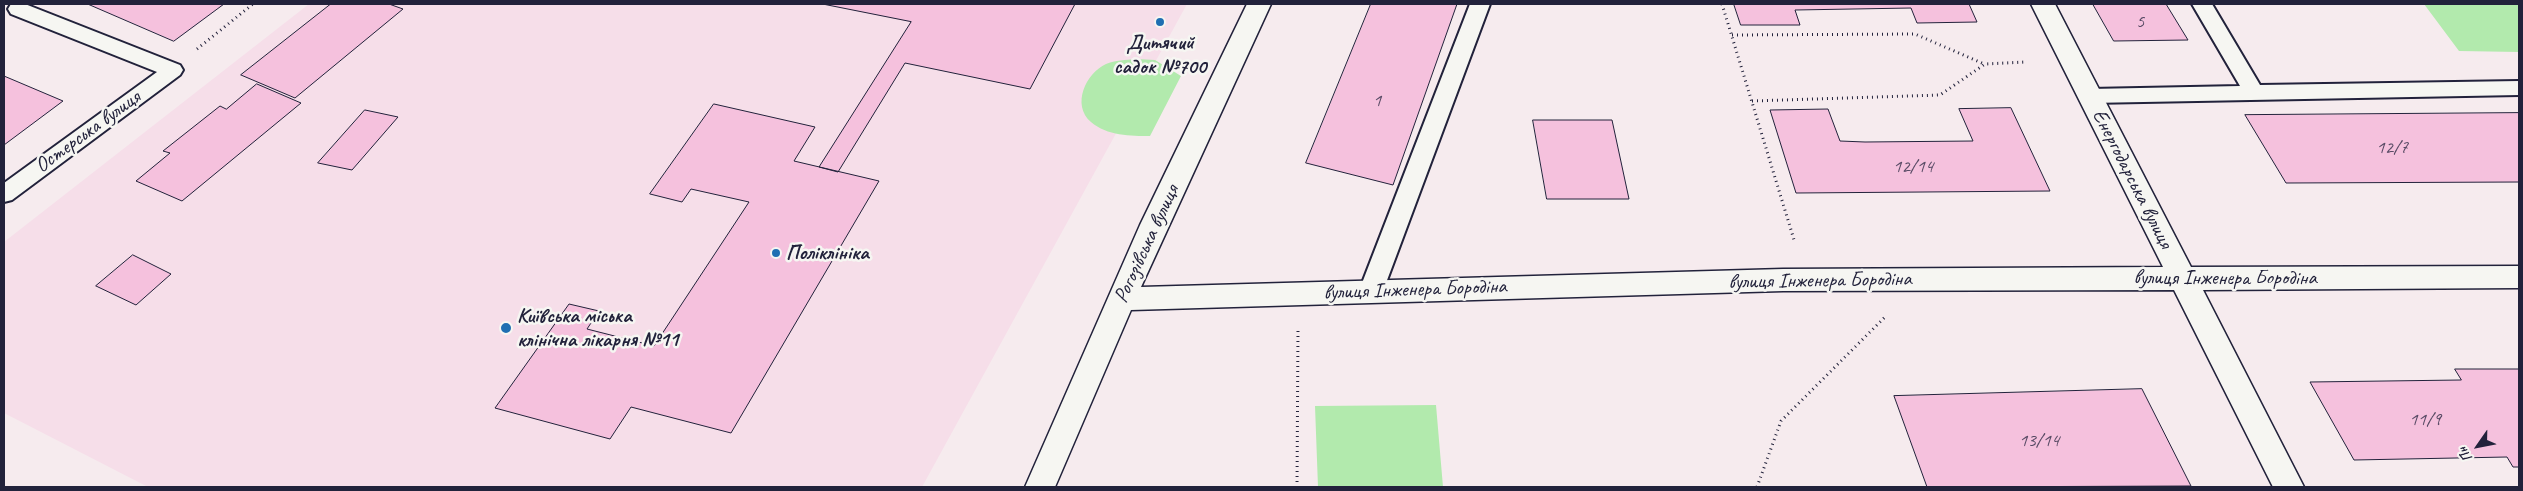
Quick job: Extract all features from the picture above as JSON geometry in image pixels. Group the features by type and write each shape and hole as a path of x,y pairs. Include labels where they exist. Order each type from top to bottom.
{"street":[{"name":"Рогозівська вулиця","path":"1040,487 1121,299 1259,4"},
{"name":"Енергодарська вулиця","path":"2043,4 2289,487"},
{"name":"вулиця Інженера Бородіна","path":"1121,299 1806,280 2519,277"}],"lane":[{"path":"1371,291 1480,4"},
{"path":"2202,4 2254,92"},
{"path":"16,11 173,70"},
{"name":"Остерська вулиця","path":"4,194 173,70"},
{"path":"2090,96 2519,88"}],"path":[{"path":"173,70 253,4"},
{"path":"1722,4 1806,280"},
{"path":"1732,35 1915,34 1985,64 2026,62"},
{"path":"1752,101 1940,96 1985,64"},
{"path":"1758,487 1781,421 1888,314"},
{"path":"1297,487 1298,330"}],"shaded area":[{"name":"Київська міська клінічна лікарня №11","path":"309,4 1187,4 922,487 148,487 4,413 4,242"}],"green space":[{"path":"2424,4 2519,4 2519,52 2459,51"},
{"path":"1136,59 1155,60 1181,76 1150,136 1112,133 1097,127 1085,115 1082,107 1082,99 1087,82 1092,74 1106,64"},
{"path":"1436,405 1443,487 1318,487 1315,406"}],"building":[{"path":"88,4 224,4 174,41"},
{"path":"331,4 389,4 403,9 295,98 241,75"},
{"path":"823,4 1075,4 1030,89 905,63 838,172 819,167 911,22"},
{"path":"1371,4 1457,4 1393,185 1306,163"},
{"path":"1734,4 1969,4 1977,22 1917,23 1911,8 1795,10 1800,25 1741,25"},
{"path":"2093,4 2166,4 2188,40 2114,41"},
{"path":"4,76 63,101 4,145"},
{"path":"257,84 301,103 182,201 136,181 170,153 163,151 220,106 226,109"},
{"name":"Поліклініка","path":"714,104 815,127 794,161 879,181 731,433 631,407 610,439 495,408 569,304 599,311 587,329 654,346 749,202 691,189 682,202 650,194"},
{"path":"2011,108 2050,191 1796,193 1770,110 1828,109 1840,141 1865,142 1973,141 1959,109"},
{"path":"365,110 398,117 352,170 318,163"},
{"path":"2519,113 2519,182 2286,183 2245,115"},
{"path":"1533,120 1612,120 1629,199 1547,199"},
{"path":"133,255 171,274 136,305 96,286"},
{"path":"2455,369 2519,369 2519,467 2513,467 2507,457 2354,460 2310,382 2461,380"},
{"path":"2142,389 2191,486 1927,487 1894,396"}],"place":[{"name":"Дитячий садок №700","path":"1160,22"},
{"name":"Поліклініка","path":"776,253"},
{"name":"Київська міська клінічна лікарня №11","path":"506,328"}]}
